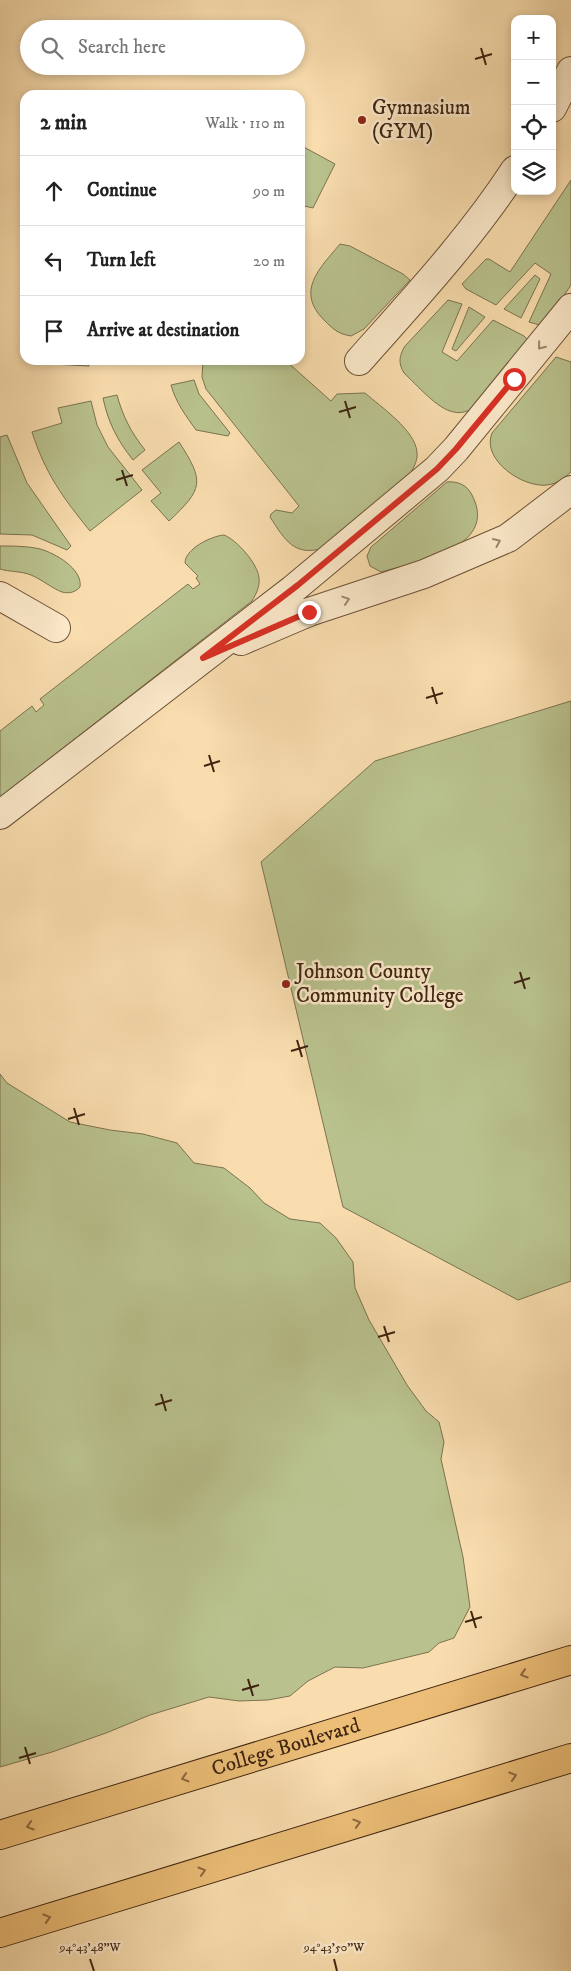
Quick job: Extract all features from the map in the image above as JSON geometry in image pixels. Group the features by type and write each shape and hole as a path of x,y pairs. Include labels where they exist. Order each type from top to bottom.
{"main road":[{"name":"College Boulevard","path":"0,1835 571,1660"},
{"path":"0,1933 571,1758"}],"street":[{"path":"554,105 571,71"},
{"path":"359,361 483,216 511,176"},
{"path":"0,815 298,585 437,469 479,421 571,308"},
{"path":"203,658 309,612 424,574 508,538 571,490"},
{"path":"0,596 56,628"}],"green space":[{"path":"305,148 335,164 313,208 305,206"},
{"path":"571,180 571,285 543,326 529,322 551,274 535,263 496,305 466,289 462,284 486,259 510,272"},
{"path":"340,244 350,246 403,274 410,280 364,329 351,336 339,332 330,326 316,309 311,299 314,280 325,262"},
{"path":"535,275 540,279 521,318 504,309"},
{"path":"448,300 462,304 442,352 457,361 493,320 524,336 530,342 473,409 457,413 434,402 404,373 400,363 400,356 405,346"},
{"path":"469,307 485,317 456,351 452,349"},
{"path":"556,357 571,362 571,472 554,483 537,485 516,477 506,470 498,462 490,443 492,433"},
{"path":"203,365 291,365 331,401 337,394 365,393 396,419 410,435 417,452 413,469 410,474 324,548 305,550 298,548 286,539 270,517 276,510 292,513 299,506 206,389 202,377"},
{"path":"194,380 199,394 230,433 228,436 196,430 182,409 171,385"},
{"path":"117,395 128,424 145,450 133,460 114,431 105,407 103,398"},
{"path":"91,401 97,425 108,447 142,490 90,531 71,507 49,473 32,432 62,423 58,408"},
{"path":"7,435 27,483 71,546 67,550 32,535 0,534 0,437"},
{"path":"179,442 193,467 197,484 189,501 169,521 151,501 161,493 142,470"},
{"path":"447,482 455,482 465,486 472,495 477,513 474,528 464,540 449,550 432,557 381,572 370,566 367,556 371,547"},
{"path":"224,535 235,542 246,553 258,572 259,584 252,601 0,797 0,731 32,706 36,712 44,705 40,699 188,584 193,589 200,584 196,578 198,576 185,563 186,558 200,544"},
{"path":"0,546 35,548 53,554 73,568 80,580 80,587 72,592 62,592 31,575 0,569"},
{"path":"571,701 571,1281 518,1300 343,1207 261,862 375,761"},
{"path":"0,1074 7,1083 70,1122 143,1134 177,1143 194,1163 224,1168 250,1188 264,1203 290,1219 320,1223 336,1238 353,1262 355,1288 369,1320 407,1385 426,1411 439,1422 444,1442 441,1459 463,1557 470,1607 454,1638 439,1643 429,1652 363,1668 335,1667 308,1681 290,1696 268,1700 239,1701 209,1697 150,1715 52,1752 0,1767"}],"place":[{"name":"Gymnasium (GYM)","path":"362,120"},
{"name":"Johnson County Community College","path":"286,984"}],"route":[{"path":"309,612 203,658 298,585 437,469 514,379"}]}
